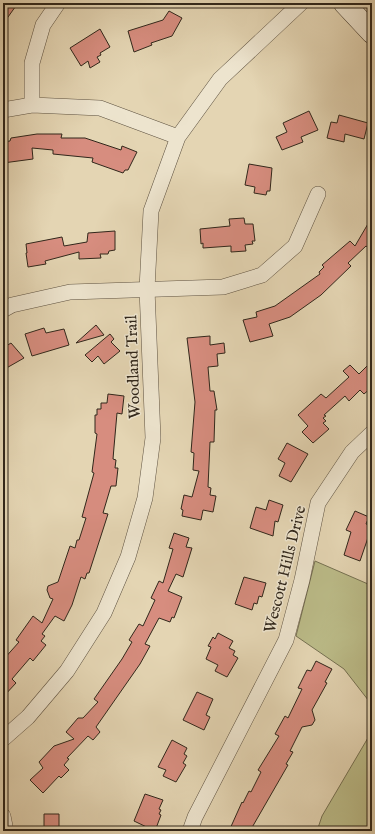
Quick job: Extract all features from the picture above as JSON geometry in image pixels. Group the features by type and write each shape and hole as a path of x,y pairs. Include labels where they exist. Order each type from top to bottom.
{"street":[{"path":"32,105 32,63 43,25 58,3"},
{"name":"Woodland Trail","path":"3,738 28,717 67,671 104,613 128,557 145,498 153,438 147,289 151,211 178,138 220,78 301,3"},
{"path":"344,3 372,33"},
{"path":"3,110 32,105 100,108 178,138"},
{"path":"3,310 12,305 70,292 223,287 262,275 295,246 318,194"},
{"name":"Wescott Hills Drive","path":"190,831 195,818 286,640 302,580 318,503 352,452 372,433"},
{"path":"3,816 6,831"}],"green space":[{"path":"315,561 368,584 372,581 372,705 344,669 296,636"},
{"path":"372,731 372,831 317,831 322,816"}],"building":[{"path":"3,3 18,3 3,24"},
{"path":"169,11 182,18 172,36 151,43 152,45 134,52 128,31 163,20"},
{"path":"100,29 110,47 100,53 101,55 97,57 100,62 90,68 88,61 81,66 70,48"},
{"path":"309,111 318,130 301,137 303,142 282,150 276,137 287,132 283,123"},
{"path":"339,115 368,123 364,139 345,134 344,142 327,138 331,122 337,123"},
{"path":"37,134 62,134 61,138 85,138 121,150 122,146 137,152 128,170 125,170 123,173 92,162 93,158 53,154 53,150 32,148 33,159 3,163 3,142 10,141 11,138"},
{"path":"249,164 272,168 270,191 267,191 266,195 254,193 255,187 245,185"},
{"path":"372,217 372,250 366,246 348,263 351,266 321,295 290,317 269,324 273,336 250,342 243,320 257,317 256,312 275,306 320,274 319,272 324,267 322,265 350,241 355,246"},
{"path":"244,218 245,224 253,224 255,241 252,241 253,244 245,245 246,251 231,252 231,246 203,248 203,243 201,244 200,229 230,226 229,219"},
{"path":"115,231 115,250 109,251 108,254 100,254 101,258 79,259 79,252 45,261 46,264 28,267 26,244 62,237 64,246 87,242 88,233"},
{"path":"96,325 104,335 76,343"},
{"path":"44,328 46,333 64,329 69,345 32,356 25,334"},
{"path":"110,334 114,339 111,342 120,351 104,364 98,356 92,362 85,355"},
{"path":"210,336 210,345 224,343 225,353 217,354 218,366 208,367 210,391 214,391 217,410 215,410 214,442 210,442 208,487 211,488 210,495 216,496 213,512 203,510 201,520 182,516 183,510 181,509 184,495 192,497 199,471 193,470 194,453 191,452 195,402 187,338"},
{"path":"11,343 24,358 3,370 3,348"},
{"path":"372,361 372,387 364,394 360,390 349,401 345,396 324,415 326,416 323,418 326,421 323,423 329,429 313,443 302,432 308,426 298,415 321,394 326,398 349,377 343,371 350,365 359,374"},
{"path":"108,394 124,396 122,414 117,413 113,459 116,460 115,468 118,468 116,486 111,486 103,513 108,514 89,573 87,573 85,579 81,577 72,605 64,621 55,616 42,634 45,636 41,641 46,645 33,661 30,658 12,679 16,683 3,697 3,660 19,642 16,640 33,616 42,623 53,599 50,598 47,590 48,586 58,582 70,546 75,548 77,540 79,540 86,518 82,517 94,473 92,472 97,434 95,433 95,415 97,415 97,409 101,409 101,403 107,403"},
{"path":"287,443 308,454 291,482 279,476 285,463 278,459"},
{"path":"269,500 283,505 278,522 275,521 273,536 250,528 256,507 266,510"},
{"path":"355,511 369,517 366,524 372,526 360,561 344,555 351,532 346,530"},
{"path":"174,533 189,538 186,547 192,548 183,577 176,574 168,591 182,597 174,618 172,617 170,622 159,618 145,644 150,646 140,664 96,727 100,732 93,740 88,736 67,758 69,759 64,765 69,770 61,778 59,776 43,793 30,780 43,768 39,762 54,746 74,739 66,732 78,718 83,718 98,702 94,699 122,659 132,642 129,640 139,624 143,626 155,600 151,598 159,581 163,583 173,549 169,548"},
{"path":"244,577 266,583 262,597 259,596 257,604 254,603 252,610 235,604"},
{"path":"218,633 233,641 229,648 235,651 233,655 238,658 227,677 215,671 218,665 206,659 211,647 208,646 213,637 215,639"},
{"path":"316,661 332,669 325,682 327,683 312,710 315,720 312,725 302,727 290,751 293,752 286,764 288,765 250,831 229,831 242,802 243,803 249,791 251,792 261,772 258,770 279,736 275,734 285,716 288,718 302,689 298,688 307,670 311,671"},
{"path":"197,692 213,699 206,715 210,717 204,730 183,720"},
{"path":"172,740 187,748 184,754 187,756 183,763 186,765 176,782 163,776 166,770 158,767"},
{"path":"145,794 163,800 159,809 161,810 159,814 161,815 155,831 134,821"},
{"path":"44,814 59,814 59,831 48,831 48,829 44,829"}]}
